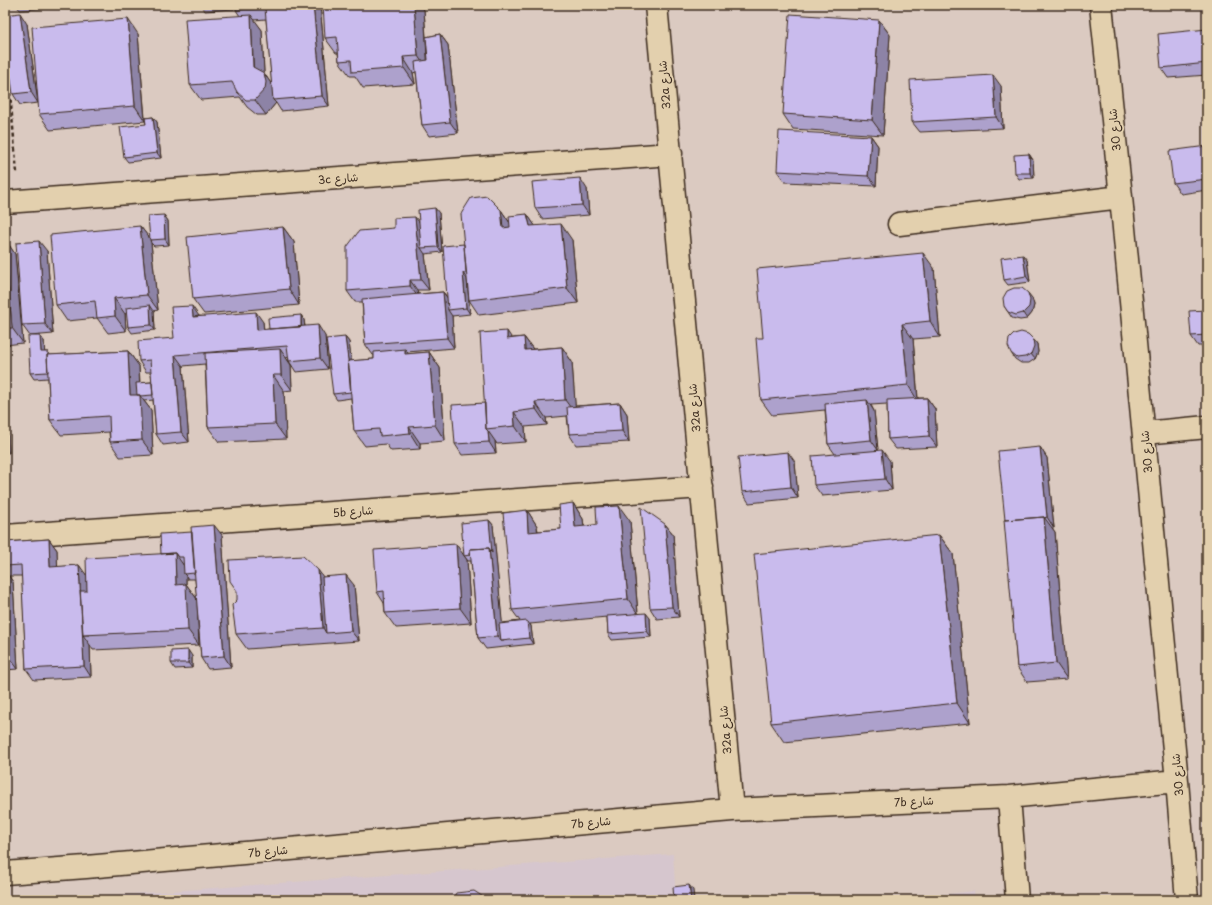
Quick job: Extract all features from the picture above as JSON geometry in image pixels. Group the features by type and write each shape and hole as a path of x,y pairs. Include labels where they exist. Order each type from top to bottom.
{"street":[{"name":"32a شارع","path":"656,5 732,810"},
{"name":"شارع 30","path":"1101,5 1144,433 1187,900"},
{"name":"3c شارع","path":"12,202 671,154"},
{"path":"899,224 1121,197"},
{"path":"1144,433 1207,427"},
{"name":"5b شارع","path":"5,536 702,487"},
{"name":"7b شارع","path":"5,873 732,810 1009,797 1177,781"},
{"path":"1009,797 1018,900"}],"path":[{"path":"5,36 12,202"}],"shaded area":[{"path":"673,854 676,900 105,900 104,896"},
{"path":"974,891 975,900 900,900"}],"building":[{"path":"236,5 313,5 322,96 273,100 265,8 236,10"},
{"path":"323,5 414,5 418,56 403,57 404,68 352,72 351,60 339,61 337,37 325,38"},
{"path":"20,13 31,92 13,94 5,37 5,15"},
{"path":"790,14 879,20 872,120 783,114"},
{"path":"251,15 253,67 264,73 266,82 265,89 255,100 246,100 237,92 232,82 190,85 185,19"},
{"path":"128,19 135,106 39,114 32,27"},
{"path":"1207,29 1207,63 1161,68 1158,34"},
{"path":"440,34 450,122 422,125 415,62 428,60 426,37"},
{"path":"993,75 996,117 912,122 910,80"},
{"path":"153,117 157,153 124,157 120,127 146,124 145,118"},
{"path":"779,131 871,136 868,176 777,171"},
{"path":"1207,146 1207,179 1173,183 1169,151"},
{"path":"1029,154 1030,173 1015,173 1014,155"},
{"path":"580,178 582,205 535,208 532,182"},
{"path":"487,196 501,210 503,228 510,227 509,216 527,214 530,226 561,224 567,288 469,300 461,214 471,198"},
{"path":"435,208 438,247 421,248 418,210"},
{"path":"164,215 165,239 150,240 148,216"},
{"path":"415,217 421,280 410,280 410,286 347,291 347,247 359,231 394,228 394,218"},
{"path":"140,226 147,295 114,298 115,316 97,318 95,301 56,305 50,235"},
{"path":"283,227 289,289 193,299 187,237"},
{"path":"39,241 45,324 22,325 16,243"},
{"path":"464,244 466,273 463,273 466,308 448,310 443,246"},
{"path":"5,246 12,328 5,328"},
{"path":"923,253 930,321 902,324 908,385 761,400 756,338 763,338 757,269"},
{"path":"1023,255 1026,276 1004,280 1001,258"},
{"path":"1014,288 1022,288 1028,293 1030,300 1029,307 1023,313 1016,315 1008,312 1004,306 1003,298 1007,291"},
{"path":"443,292 447,338 365,344 362,299"},
{"path":"150,305 151,325 128,327 126,308"},
{"path":"192,306 193,317 256,312 257,330 318,325 320,358 289,361 287,346 175,355 181,432 156,434 150,360 139,361 138,341 174,338 171,307"},
{"path":"1207,310 1207,335 1191,336 1189,311"},
{"path":"301,315 301,327 269,329 268,318"},
{"path":"507,331 507,339 524,337 525,350 562,347 565,400 535,402 536,409 514,412 515,426 486,429 480,333"},
{"path":"1021,332 1028,334 1033,339 1034,346 1031,354 1025,357 1017,358 1011,353 1008,346 1009,339 1014,334"},
{"path":"28,336 40,336 41,352 48,352 48,372 30,373"},
{"path":"345,337 351,392 333,394 326,339"},
{"path":"280,349 281,375 273,375 275,424 208,427 205,353"},
{"path":"405,349 405,354 429,352 435,425 409,427 410,433 380,436 379,429 354,431 348,361 374,359 374,352"},
{"path":"128,351 130,395 140,395 142,440 110,442 109,416 50,420 47,355"},
{"path":"152,382 153,395 137,395 136,383"},
{"path":"927,398 929,436 888,439 887,400"},
{"path":"867,400 871,440 828,444 825,404"},
{"path":"485,403 486,429 488,431 489,442 455,444 452,405"},
{"path":"620,403 622,431 569,434 567,407"},
{"path":"1040,447 1047,517 1005,520 998,451"},
{"path":"882,450 885,479 814,485 812,456"},
{"path":"788,452 791,487 742,492 738,457"},
{"path":"573,503 575,527 597,525 596,507 619,506 628,599 512,610 503,513 527,510 528,532 561,529 559,505"},
{"path":"641,507 665,524 672,607 650,608"},
{"path":"1044,517 1056,663 1017,667 1004,520"},
{"path":"489,520 492,553 489,548 470,549 470,555 464,556 461,523"},
{"path":"214,525 224,656 201,658 191,527"},
{"path":"192,532 195,573 184,574 183,557 178,557 175,553 161,554 160,534"},
{"path":"939,535 957,703 771,723 754,554"},
{"path":"49,539 50,567 79,565 84,666 26,669 21,565 5,566 5,542"},
{"path":"456,544 460,608 385,613 384,591 377,592 374,550"},
{"path":"489,548 497,636 478,638 470,549"},
{"path":"175,553 176,585 186,584 188,630 83,635 80,591 87,591 86,558"},
{"path":"303,556 318,570 323,628 236,634 232,605 237,600 237,591 230,581 229,560"},
{"path":"346,575 351,631 326,633 322,577"},
{"path":"646,613 647,631 608,634 607,616"},
{"path":"5,618 7,654 5,654"},
{"path":"527,621 529,638 501,641 499,624"},
{"path":"188,650 188,663 171,663 171,651"},
{"path":"689,885 691,900 674,900 673,887"},
{"path":"474,891 488,900 452,900 456,893"}]}
